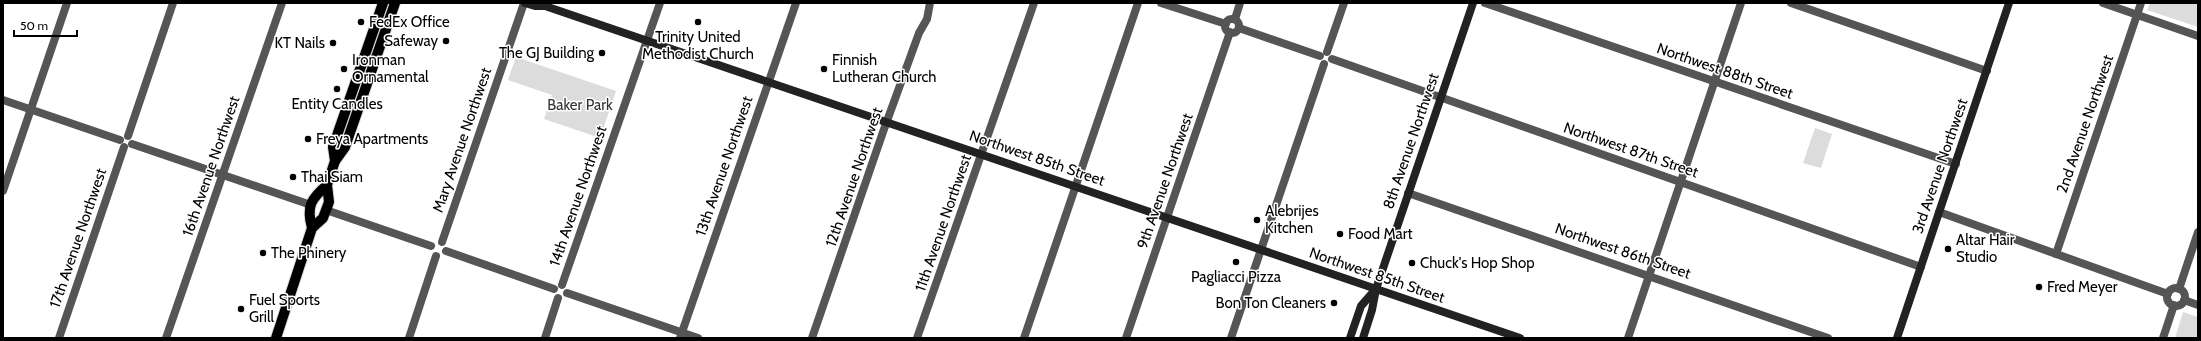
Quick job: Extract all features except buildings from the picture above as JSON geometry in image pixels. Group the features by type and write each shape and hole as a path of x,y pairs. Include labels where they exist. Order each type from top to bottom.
{"main road":[{"path":"335,161 333,147 383,3"},
{"path":"276,338 312,228 323,218 329,202 327,185 335,161 345,147 395,3"},
{"name":"Northwest 85th Street","path":"524,3 535,6 543,4 1520,338"},
{"name":"8th Avenue Northwest","path":"1363,338 1372,310 1376,289 1473,3"},
{"name":"3rd Avenue Northwest","path":"1897,338 2009,3"},
{"path":"348,102 352,105 347,124 351,130"},
{"path":"312,228 308,213 314,196 327,185"},
{"name":"8th Avenue Northwest","path":"1350,338 1361,306 1376,289"}],"street":[{"path":"3,191 68,3"},
{"name":"17th Avenue Northwest","path":"59,338 173,3"},
{"name":"16th Avenue Northwest","path":"166,338 282,3"},
{"name":"Mary Avenue Northwest","path":"442,242 524,3"},
{"name":"14th Avenue Northwest","path":"564,289 660,3"},
{"name":"13th Avenue Northwest","path":"681,335 796,3"},
{"name":"12th Avenue Northwest","path":"812,338 887,122 919,34 927,19 930,3"},
{"name":"11th Avenue Northwest","path":"917,338 1034,3"},
{"path":"1024,338 1138,3"},
{"path":"1161,3 1226,24"},
{"path":"1235,19 1240,3"},
{"path":"1232,338 1344,3"},
{"name":"Northwest 88th Street","path":"1485,3 1956,164"},
{"path":"1628,338 1741,3"},
{"path":"1791,3 1987,71"},
{"path":"2103,3 2198,36"},
{"name":"2nd Avenue Northwest","path":"2056,254 2141,3"},
{"path":"1226,24 1229,20 1235,19"},
{"path":"1226,24 1226,29 1230,32 1236,32 1239,28 1239,24 1235,19"},
{"name":"Northwest 87th Street","path":"1239,28 1921,267"},
{"name":"9th Avenue Northwest","path":"1126,338 1230,32"},
{"path":"3,100 311,205"},
{"name":"Northwest 86th Street","path":"1408,193 1828,338"},
{"path":"326,210 432,246"},
{"path":"1939,212 2168,294"},
{"path":"2179,289 2198,232"},
{"path":"436,256 432,252 432,246 435,242 442,242 446,246 446,251"},
{"path":"436,256 443,255 446,251"},
{"path":"446,251 554,289"},
{"path":"409,338 436,256"},
{"path":"554,289 557,285 681,335 698,338"},
{"path":"554,289 554,294 558,298"},
{"path":"558,298 564,297 564,289"},
{"path":"2172,289 2179,289 2184,294 2184,300 2180,304 2174,305 2168,301 2168,294 2172,289"},
{"path":"545,338 558,298"},
{"path":"2184,300 2198,305"},
{"path":"2163,338 2174,305"}],"green space":[{"path":"2150,3 2198,3 2198,27 2147,10"},
{"name":"Baker Park","path":"516,57 616,91 600,138 544,119 552,95 508,80"},
{"path":"1815,128 1832,134 1821,168 1803,163"},
{"path":"2183,312 2198,317 2198,338 2175,338"}],"place":[{"name":"FedEx Office","path":"361,22"},
{"name":"Trinity United Methodist Church","path":"698,22"},
{"name":"Safeway","path":"446,41"},
{"name":"KT Nails","path":"333,43"},
{"name":"The GJ Building","path":"602,53"},
{"name":"Ironman Ornamental","path":"344,69"},
{"name":"Finnish Lutheran Church","path":"824,69"},
{"name":"Entity Candles","path":"337,89"},
{"name":"Freya Apartments","path":"308,139"},
{"name":"Thai Siam","path":"293,177"},
{"name":"Alebrijes Kitchen","path":"1257,220"},
{"name":"Food Mart","path":"1340,234"},
{"name":"Altar Hair Studio","path":"1948,249"},
{"name":"The Phinery","path":"263,253"},
{"name":"Pagliacci Pizza","path":"1236,262"},
{"name":"Chuck's Hop Shop","path":"1412,263"},
{"name":"Fred Meyer","path":"2039,287"},
{"name":"Bon Ton Cleaners","path":"1334,303"},
{"name":"Fuel Sports Grill","path":"241,309"}]}
